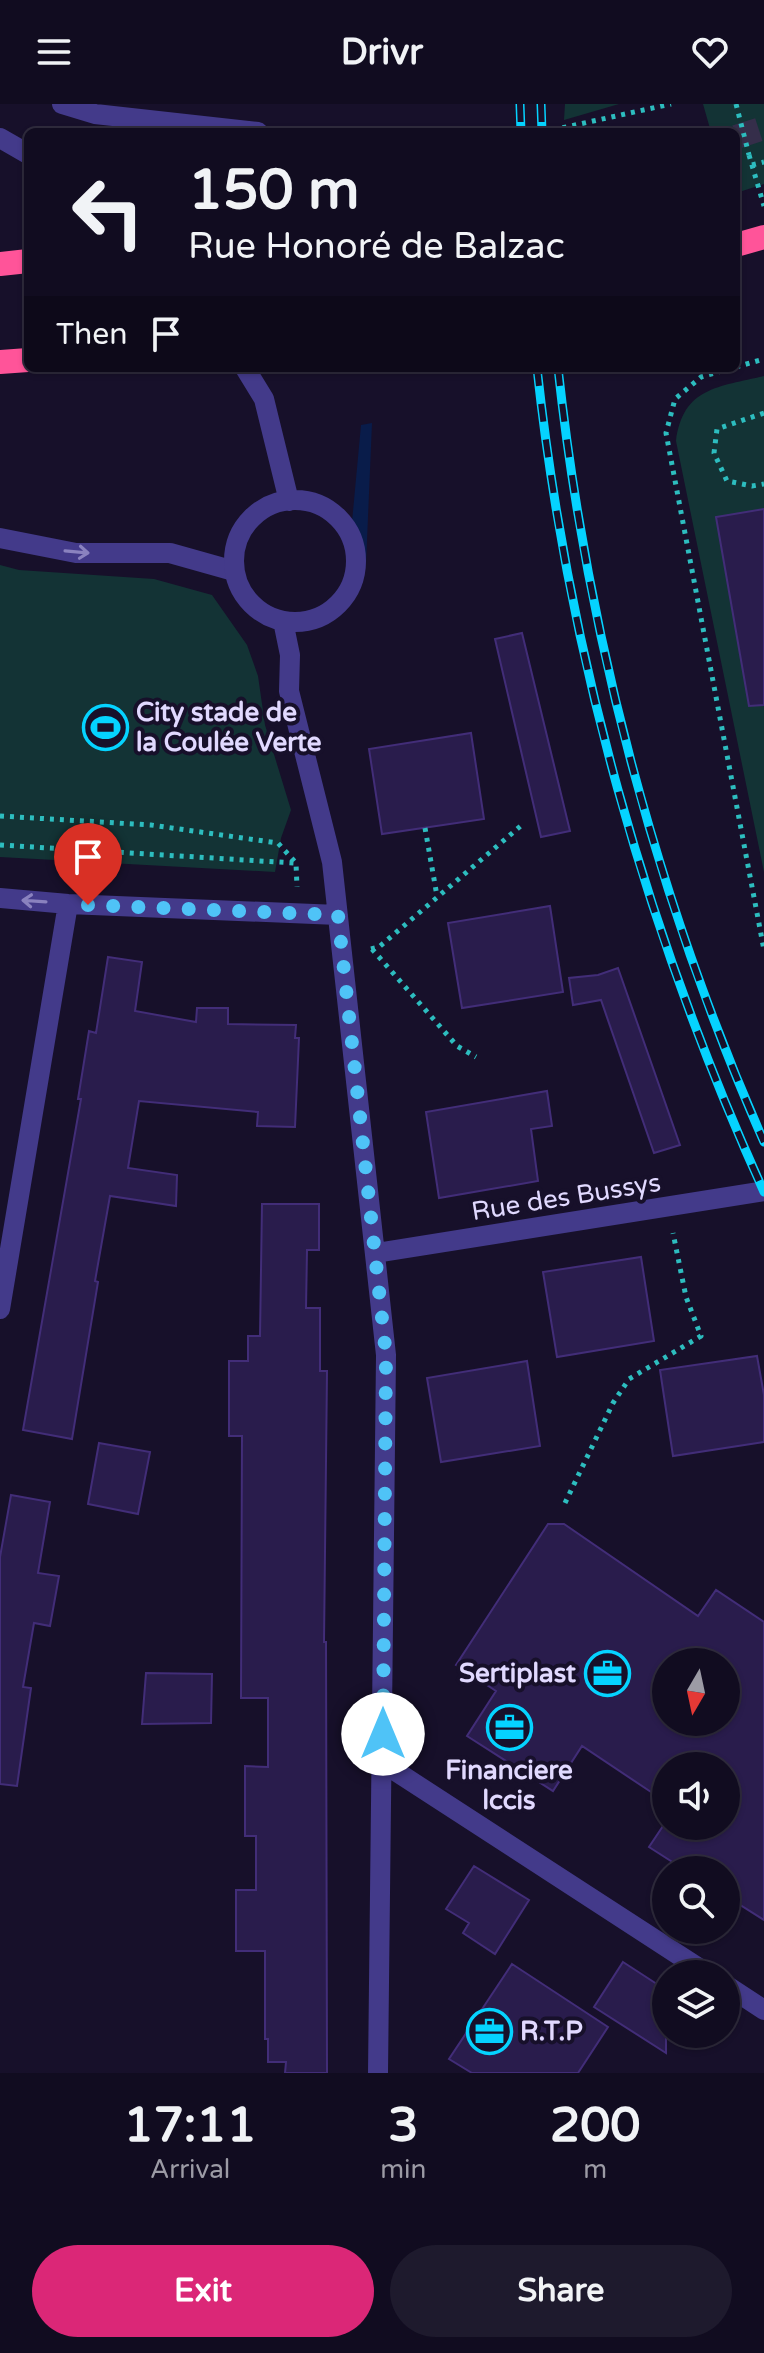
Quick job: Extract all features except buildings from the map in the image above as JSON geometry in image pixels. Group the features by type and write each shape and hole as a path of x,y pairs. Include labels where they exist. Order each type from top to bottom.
{"highway":[{"path":"740,244 764,237"},
{"path":"0,264 24,261"},
{"path":"0,362 24,360"}],"street":[{"path":"62,104 95,114 222,128"},
{"path":"0,138 24,152"},
{"path":"247,372 264,399 289,501"},
{"path":"289,501 309,502 329,511 344,525 354,543 356,564 351,585 340,602 324,615 304,622 283,621 265,615 251,604 240,589 234,571 234,551 241,533 253,517 269,506 289,501"},
{"path":"0,538 76,553 170,553 234,571"},
{"path":"283,621 290,655 289,691 332,862 386,1355 378,2073"},
{"path":"0,898 68,904 338,915"},
{"path":"0,1309 68,904"},
{"name":"Rue des Bussys","path":"376,1253 764,1191"},
{"path":"383,1763 686,1960"},
{"path":"740,1994 764,2010"}],"path":[{"path":"560,128 671,104"},
{"path":"736,104 764,206"},
{"path":"752,165 764,162"},
{"path":"740,366 764,359"},
{"path":"719,372 701,377 675,399 666,433 764,950"},
{"path":"764,413 717,429 714,453 727,481 752,486 764,484"},
{"path":"0,816 151,825 278,843 296,863 297,899"},
{"path":"361,950 379,947 523,824"},
{"path":"425,828 437,897"},
{"path":"0,845 305,862"},
{"path":"371,949 457,1046 476,1057"},
{"path":"565,1503 613,1403 629,1379 701,1336 686,1297 668,1207"}],"green space":[{"path":"565,104 619,104 564,120"},
{"path":"703,104 764,104 764,184 740,192 740,128 710,128"},
{"path":"764,376 764,872 676,441 686,410 695,400 718,387"},
{"path":"0,565 19,570 154,579 212,595 247,645 258,676 265,725 291,810 281,838 275,872 0,857"}],"water":[{"path":"372,423 366,564 358,591 345,603 359,553 352,522 361,425"}],"tunnel":[{"path":"740,136 764,128"}],"railway":[{"path":"520,104 521,128"},
{"path":"541,104 542,128"},
{"path":"538,372 569,580 591,685 618,789 648,892 683,994 764,1192"},
{"path":"559,372 587,567 631,763 690,955 764,1142"}],"place":[{"name":"City stade de la Coulée Verte","path":"105,727"},
{"name":"Sertiplast","path":"607,1673"},
{"name":"Financiere lccis","path":"509,1727"},
{"name":"R.T.P","path":"489,2031"}],"route":[{"path":"88,905 338,915 386,1355 383,1734"}]}
